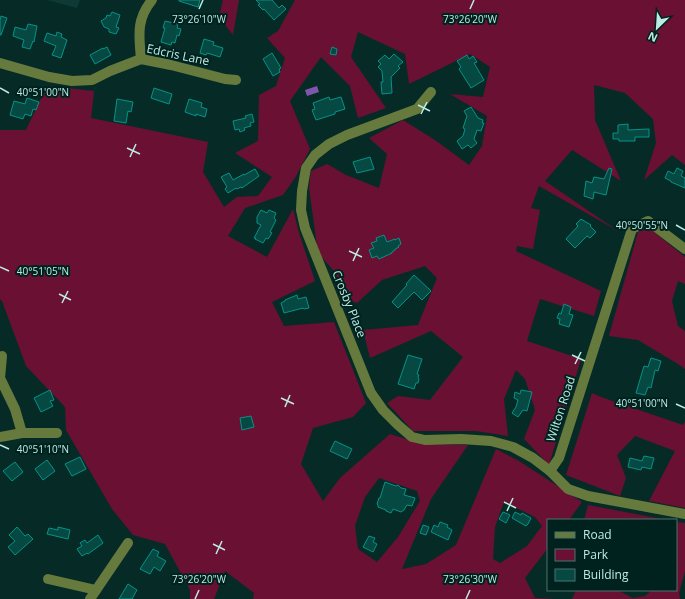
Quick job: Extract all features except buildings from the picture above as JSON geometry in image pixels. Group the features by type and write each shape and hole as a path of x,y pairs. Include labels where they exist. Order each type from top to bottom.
{"street":[{"path":"141,59 139,35 140,20 147,6 152,0"},
{"name":"Edcris Lane","path":"0,63 72,81 92,80 141,59 171,64 225,79 236,80"},
{"name":"Crosby Place","path":"431,92 417,109 347,135 329,144 315,156 306,168 302,191 301,210 305,228 371,393 383,410 394,421 412,437 425,440 461,439 491,441 513,447 533,458 550,471"},
{"name":"Wilton Road","path":"550,471 559,458 632,229 648,221 685,249"},
{"path":"2,356 0,378 15,409 22,433"},
{"path":"0,437 22,433 57,433"},
{"path":"550,471 568,489 588,496 685,514"},
{"path":"90,599 128,543"},
{"path":"48,579 96,590"}],"shaded area":[{"path":"47,0 80,0 77,8"},
{"path":"317,86 319,92 307,96 305,90"}],"green space":[{"path":"223,0 239,0 233,35 219,17"},
{"path":"295,0 685,0 685,165 672,155 644,180 656,143 653,119 625,93 594,85 595,120 621,181 572,150 545,181 618,231 539,186 531,208 540,210 533,249 517,246 516,251 601,291 594,316 540,299 527,341 581,359 549,465 524,439 535,410 525,379 516,370 504,399 508,436 476,431 413,431 387,403 398,396 430,400 463,357 431,331 370,358 363,330 418,325 437,278 425,266 382,280 357,303 339,297 334,271 318,253 309,188 311,171 327,164 346,175 379,188 387,154 369,138 403,120 435,140 469,165 482,146 487,116 450,94 483,97 490,67 470,54 409,84 405,54 358,32 351,57 386,108 358,118 350,86 321,57 290,101 310,149 295,178 283,195 245,208 228,236 267,257 293,209 299,233 315,281 272,302 284,326 334,322 366,403 353,417 313,428 301,464 323,501 340,478 390,434 422,444 468,445 431,499 402,569 426,564 456,545 496,449 519,461 582,502 570,519 547,519 547,549 525,578 535,598 556,599 253,599 254,593 225,571 214,599 190,599 190,590 165,544 133,535 112,509 66,430 65,407 26,366 0,299 0,130 26,130 47,86 94,91 91,118 208,142 203,172 224,207 237,197 258,196 272,177 235,153 258,141 259,95 276,86 285,58 267,38 278,31","holes":["379,478 417,491 420,501 398,537 377,562 358,549 355,526 365,497","504,502 535,517 542,526 527,546 500,563 493,559 495,527"]},
{"path":"649,228 685,257 685,284 678,281 672,301 678,326 685,331 685,369 638,340 609,336 638,232"},
{"path":"592,393 683,425 685,422 685,508 649,501 675,451 635,436 617,455 626,478 620,496 566,475"},
{"path":"588,505 662,519 584,519"},
{"path":"677,522 685,523 685,571 679,593 680,599 572,599 576,591 619,591 633,598 645,596 651,591 677,591"}]}
